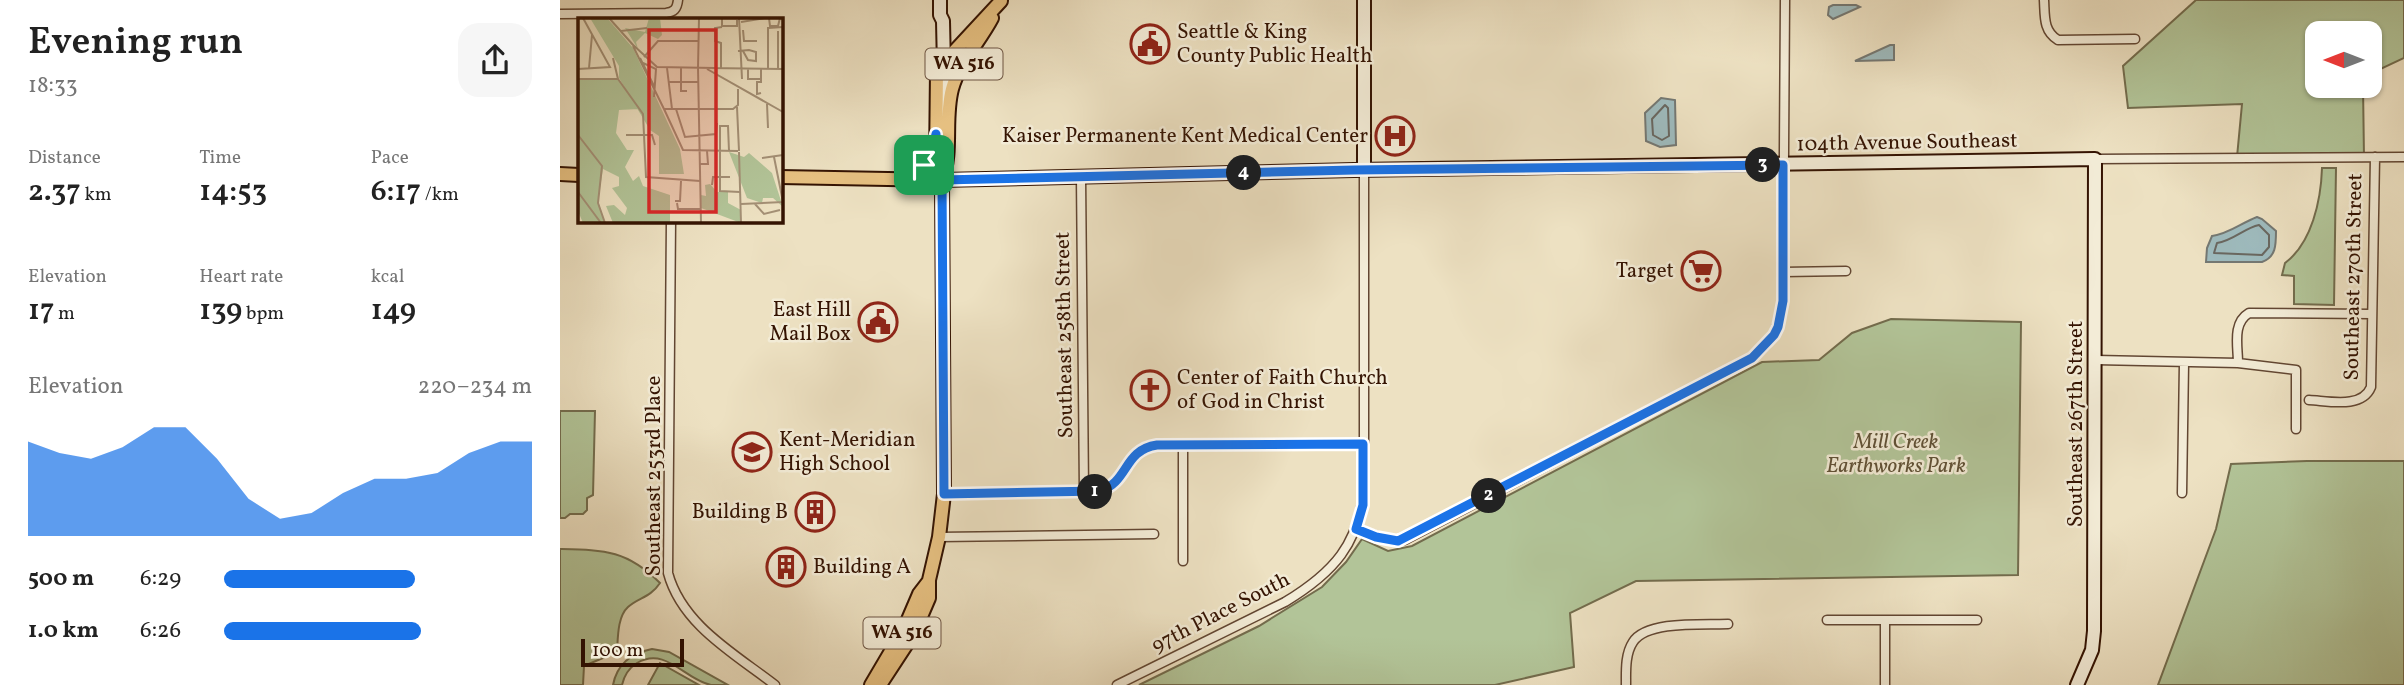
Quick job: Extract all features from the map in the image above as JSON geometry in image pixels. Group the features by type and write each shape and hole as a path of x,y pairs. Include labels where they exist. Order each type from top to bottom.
{"main road":[{"name":"WA 516","path":"940,67 1001,1"},
{"name":"WA 516","path":"880,685 914,633 929,598 929,580 939,537 944,494 942,180 948,164 942,134 953,86 1001,1"},
{"path":"973,50 971,45 986,16"},
{"path":"909,180 927,162 942,134"},
{"path":"560,174 578,174"},
{"name":"104th Avenue Southeast","path":"782,177 942,180"},
{"name":"WA 516","path":"871,685 898,641 919,594 929,580"}],"street":[{"path":"560,14 666,13 677,8 678,0"},
{"path":"940,0 942,22 952,37 967,38"},
{"path":"1364,0 1364,170"},
{"path":"1356,529 1388,540 1405,540 1752,358 1774,335 1779,319 1783,272 1785,0"},
{"path":"2044,0 2045,23 2050,35 2058,40 2135,39"},
{"path":"940,67 938,21 942,22"},
{"name":"WA 516","path":"940,67 944,101 942,134"},
{"name":"Southeast 270th Street","path":"2309,400 2357,401 2366,396 2371,382 2375,157"},
{"name":"104th Avenue Southeast","path":"942,180 1364,170 2404,157"},
{"name":"Southeast 267th Street","path":"2077,685 2092,650 2094,631 2095,159"},
{"name":"97th Place South","path":"1117,685 1307,589 1339,559 1356,529 1363,505 1364,170"},
{"name":"Southeast 258th Street","path":"1082,177 1084,492"},
{"name":"Southeast 253rd Place","path":"671,222 668,573 672,589 685,611 697,624 775,685"},
{"path":"1783,272 1846,271"},
{"path":"2238,363 2238,329 2241,319 2253,312 2372,314"},
{"path":"2096,360 2238,363 2295,370 2296,429"},
{"path":"2182,493 2184,363"},
{"path":"944,494 1103,490 1121,475 1130,459 1141,450 1157,445 1363,444"},
{"path":"1183,445 1183,561"},
{"path":"939,537 1154,534"},
{"path":"1827,620 1977,620"},
{"path":"1885,620 1885,685"},
{"path":"1626,685 1628,653 1633,642 1642,633 1661,627 1728,624"}],"green space":[{"path":"2196,0 2404,0 2404,58 2382,68 2382,21 2305,21 2305,98 2363,98 2364,157 2237,157 2242,104 2128,108 2123,66"},
{"path":"2322,168 2336,168 2334,305 2294,304 2294,276 2282,275 2285,263 2302,244 2313,220 2320,194"},
{"name":"Mill Creek Earthworks Park","path":"1891,319 2021,322 2018,575 1636,581 1570,613 1574,667 1495,685 1139,685 1259,626 1322,587 1346,562 1362,539 1388,551 1412,546 1762,362 1819,360 1852,333"},
{"path":"560,411 595,411 593,495 587,498 587,510 583,514 570,514 565,518 560,518"},
{"path":"2404,461 2404,685 2158,685 2216,529 2231,464"},
{"path":"560,549 603,551 626,558 660,583 652,592 624,611 617,652 584,666 583,685 560,685"},
{"path":"652,649 669,652 728,685 711,685 666,661 647,659 632,667 622,685 613,685 618,671 626,661 638,653"},
{"path":"660,663 699,685 648,685"}],"water":[{"path":"1829,7 1860,7 1833,19 1828,15"},
{"path":"1894,45 1894,60 1855,61"},
{"path":"1661,98 1675,100 1676,145 1660,147 1646,141 1645,113"},
{"path":"2257,217 2276,231 2273,254 2267,260 2206,262 2207,248 2212,236"}],"place":[{"name":"Seattle & King County Public Health","path":"1150,44"},
{"name":"Kaiser Permanente Kent Medical Center","path":"1395,136"},
{"name":"Target","path":"1701,271"},
{"name":"East Hill Mail Box","path":"878,322"},
{"name":"Center of Faith Church of God in Christ","path":"1150,390"},
{"name":"Kent-Meridian High School","path":"752,452"},
{"name":"Building B","path":"815,512"},
{"name":"Building A","path":"786,567"}],"route":[{"path":"924,165 909,180 942,180 944,494 1100,491 1117,480 1137,452 1157,445 1363,444 1363,505 1356,529 1388,540 1405,540 1752,358 1774,335 1783,301 1783,165 1354,170 942,180 936,164 936,134 931,156 924,165"}]}
